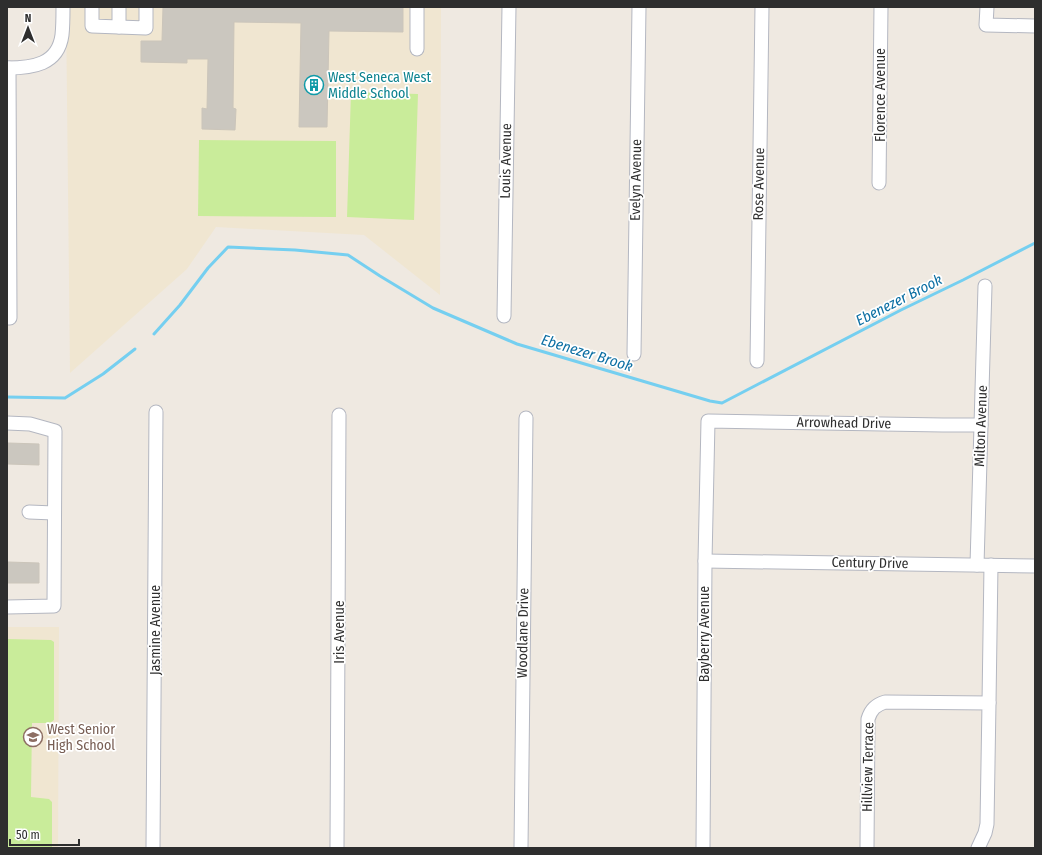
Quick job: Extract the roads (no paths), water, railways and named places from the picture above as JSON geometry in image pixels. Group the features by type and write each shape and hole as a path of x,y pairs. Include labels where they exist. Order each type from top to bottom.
{"street":[{"path":"7,318 10,318 8,68 28,68 46,61 54,55 62,36 63,7"},
{"path":"92,7 92,26 146,28 146,7"},
{"path":"119,7 119,27"},
{"path":"417,7 417,49"},
{"name":"Louis Avenue","path":"504,316 509,7"},
{"name":"Evelyn Avenue","path":"634,354 639,7"},
{"name":"Rose Avenue","path":"757,361 762,7"},
{"name":"Florence Avenue","path":"879,183 881,7"},
{"path":"987,7 986,25 1035,26"},
{"name":"Milton Avenue","path":"977,565 985,286"},
{"name":"Jasmine Avenue","path":"153,848 156,412"},
{"name":"Iris Avenue","path":"337,848 339,415"},
{"name":"Woodlane Drive","path":"520,848 526,418"},
{"name":"Arrowhead Drive","path":"708,421 981,425"},
{"name":"Bayberry Avenue","path":"703,848 705,561 708,421"},
{"path":"7,423 30,424 55,431 54,606 7,607"},
{"path":"29,512 54,513"},
{"name":"Century Drive","path":"705,561 1035,566"},
{"path":"978,848 985,833 987,824 991,565"},
{"name":"Hillview Terrace","path":"867,848 868,719 874,708 885,702 989,703"}],"waterway":[{"name":"Ebenezer Brook","path":"154,334 180,305 208,268 228,247 295,250 348,255 433,308 517,344 710,401 722,403 901,310 1035,243"},
{"name":"Ebenezer Brook","path":"7,397 65,398 103,374 135,349"}],"place":[{"name":"West Seneca West Middle School","path":"314,85"},
{"name":"West Senior High School","path":"33,737"}]}
